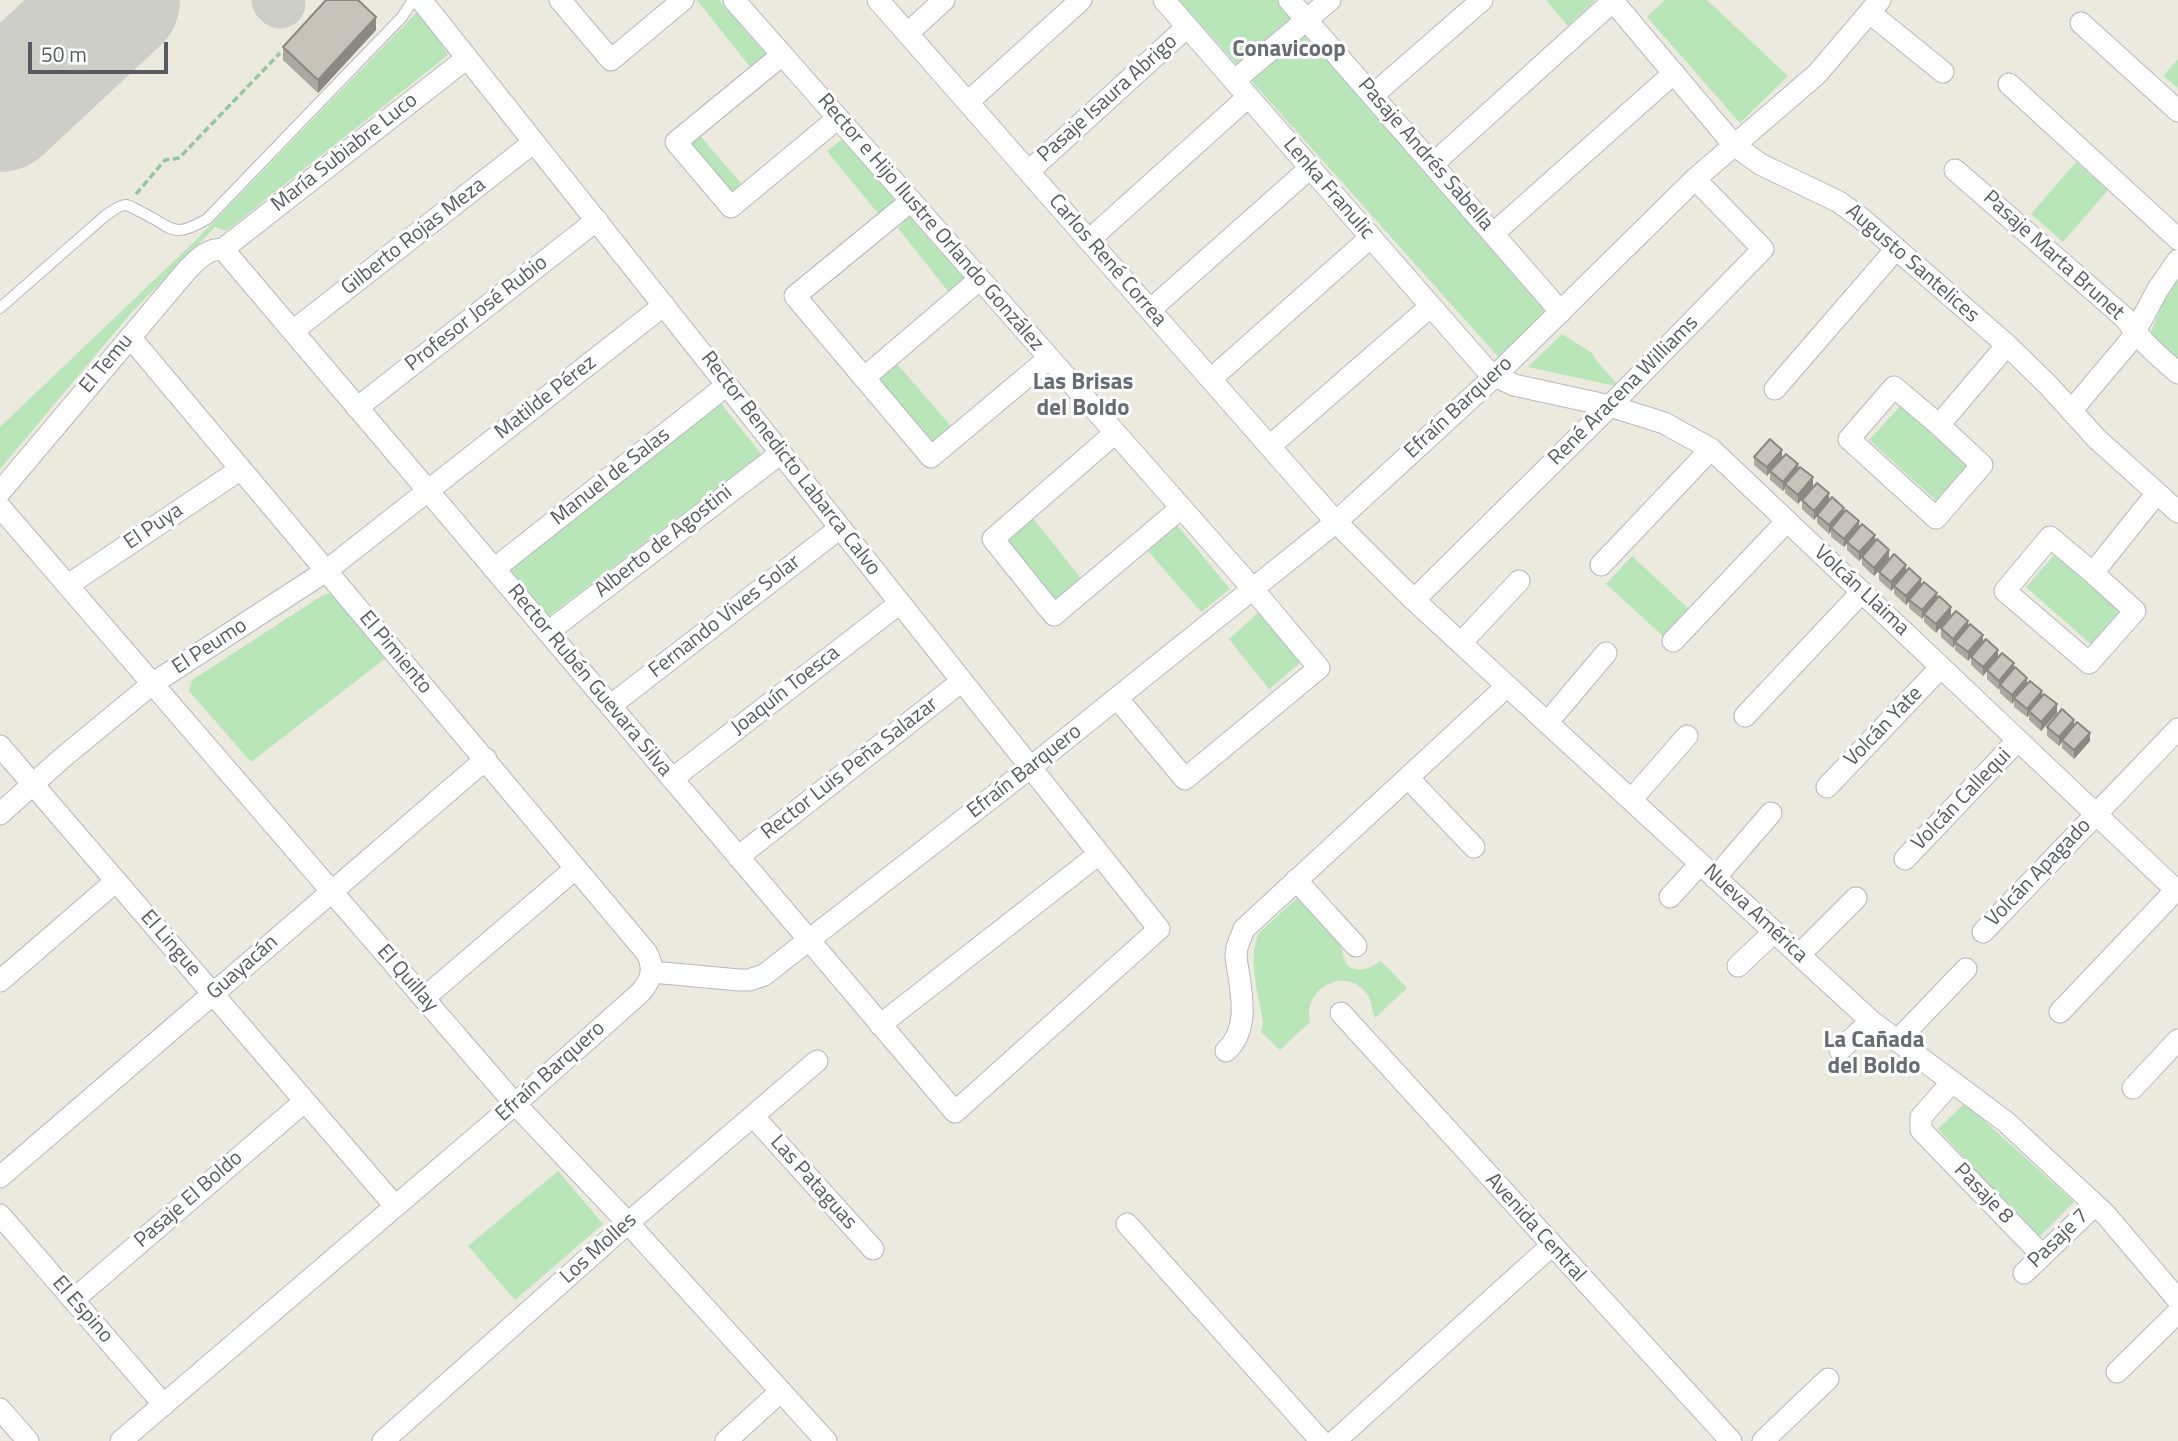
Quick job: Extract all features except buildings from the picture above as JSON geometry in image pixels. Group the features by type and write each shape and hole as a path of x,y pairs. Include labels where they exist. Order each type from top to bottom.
{"street":[{"name":"Rector Benedicto Labarca Calvo","path":"421,0 1159,929 954,1112"},
{"path":"560,0 611,60 683,0"},
{"name":"Rector e Hijo Ilustre Orlando González","path":"734,0 1253,589 1319,668 1185,779 1117,698"},
{"name":"Carlos René Correa","path":"878,0 1335,522"},
{"path":"908,33 944,0"},
{"path":"968,102 1081,0"},
{"name":"Lenka Franulic","path":"1164,0 1484,367 1495,376"},
{"name":"Pasaje Andrés Sabella","path":"1289,0 1561,312"},
{"path":"1090,240 1330,0"},
{"path":"1373,95 1482,0"},
{"path":"1433,164 1613,1"},
{"name":"Augusto Santelices","path":"1613,1 1734,145 1760,164 1849,208 2007,345 2048,385 2096,439 2178,512"},
{"path":"1875,6 1943,72"},
{"name":"Efraín Barquero","path":"121,1441 515,1104 640,993 646,987 652,972 749,980 769,972 1031,767 1335,522 1495,376 1695,179 1817,74 1875,6"},
{"path":"2081,23 2178,111"},
{"name":"Pasaje Isaura Abrigo","path":"1029,171 1187,27"},
{"path":"782,55 676,142 732,207 838,118"},
{"name":"María Subiabre Luco","path":"223,249 467,58"},
{"path":"1494,233 1674,73"},
{"path":"2010,84 2178,239"},
{"name":"Gilberto Rojas Meza","path":"293,331 534,142"},
{"path":"1150,310 1310,168"},
{"name":"Pasaje Marta Brunet","path":"1955,170 2126,318 2135,333 2178,373"},
{"name":"René Aracena Williams","path":"1415,600 1763,249 1695,179"},
{"path":"911,201 796,296 931,457 1049,358"},
{"name":"Profesor José Rubio","path":"358,408 597,220"},
{"path":"1211,379 1371,237"},
{"path":"1775,389 1896,248"},
{"name":"Rector Rubén Guevara Silva","path":"223,249 954,1112"},
{"name":"El Temu","path":"0,492 197,260 211,251 223,249"},
{"path":"2071,411 2124,349 2178,260"},
{"path":"864,378 980,279"},
{"name":"Matilde Pérez","path":"428,491 664,305"},
{"path":"1270,446 1432,306"},
{"name":"El Pimiento","path":"130,337 646,951 652,972"},
{"path":"1939,425 2007,345"},
{"name":"Volcán Llaima","path":"1495,376 1514,385 1610,406 1664,423 1711,449 2177,890"},
{"name":"Manuel de Salas","path":"494,569 727,385"},
{"path":"1894,387 1939,425 1982,466 1936,518 1849,439 1894,387"},
{"path":"1115,433 993,539 1054,615 1181,508"},
{"path":"1601,565 1711,449"},
{"name":"Alberto de Agostini","path":"548,632 781,453"},
{"name":"El Puya","path":"68,585 241,469"},
{"name":"El Peumo","path":"0,814 152,684 326,571 428,491"},
{"path":"2093,573 2157,493"},
{"name":"El Quillay","path":"0,507 515,1104 628,1223 826,1441"},
{"name":"Nueva América","path":"1335,522 1507,686 1871,1021 2006,1122 2106,1215 2178,1300"},
{"path":"1674,641 1787,522"},
{"name":"Fernando Vives Solar","path":"610,706 840,528"},
{"path":"2050,537 2093,573 2135,611 2089,663 2005,591 2050,537"},
{"path":"1461,643 1519,582"},
{"path":"1745,716 1862,592"},
{"name":"Joaquín Toesca","path":"672,779 900,603"},
{"path":"1547,723 1606,653"},
{"name":"Volcán Yate","path":"1828,787 1941,667"},
{"name":"Rector Luis Peña Salazar","path":"738,857 962,681"},
{"path":"1226,1051 1237,1039 1242,1024 1236,957 1240,937 1249,922 1409,779 1507,686"},
{"name":"Volcán Apagado","path":"1983,932 2178,729"},
{"path":"1631,800 1687,736"},
{"name":"Volcán Callequi","path":"1905,859 2018,740"},
{"name":"El Lingue","path":"0,746 395,1206"},
{"name":"Guayacán","path":"0,1177 485,760"},
{"path":"1409,779 1474,847"},
{"path":"1670,897 1707,871 1771,813"},
{"path":"880,1025 1099,854"},
{"path":"424,998 576,867"},
{"path":"1296,880 1356,946"},
{"path":"0,981 116,881"},
{"path":"2060,1012 2177,890"},
{"path":"1799,956 1856,898"},
{"path":"1738,966 1774,932"},
{"path":"1897,1041 1966,969"},
{"name":"Avenida Central","path":"1341,1013 1731,1441"},
{"path":"1840,1050 1871,1021"},
{"path":"2133,1088 2178,1040"},
{"name":"Los Molles","path":"383,1441 628,1223 817,1061"},
{"name":"Pasaje 8","path":"1952,1082 1921,1116 1920,1126 1923,1133 2042,1255"},
{"name":"Pasaje El Boldo","path":"73,1300 305,1101"},
{"name":"Las Pataguas","path":"753,1116 873,1249"},
{"name":"Pasaje 7","path":"2024,1273 2095,1205"},
{"name":"El Espino","path":"0,1215 164,1405"},
{"path":"1127,1224 1321,1441"},
{"path":"1335,1441 1551,1246"},
{"path":"2117,1372 2178,1312"},
{"path":"1763,1441 1828,1379"},
{"path":"726,1441 781,1391"},
{"path":"0,1409 28,1441"}],"lane":[{"path":"0,308 106,215 127,205 177,231 190,229 207,219 402,17 413,0"}],"path":[{"path":"127,205 165,160 179,158 280,53"}],"green space":[{"path":"697,0 719,0 770,58 754,72"},
{"path":"1179,0 1277,0 1551,313 1501,360"},
{"path":"1546,0 1593,0 1595,1 1568,26"},
{"path":"1665,0 1707,0 1788,76 1740,123 1647,17"},
{"path":"419,10 448,55 226,231 215,227 131,313 0,469 0,427 194,242"},
{"path":"2178,59 2178,88 2163,76"},
{"path":"696,131 746,189 731,201 681,143"},
{"path":"846,136 901,199 881,217 827,151"},
{"path":"2076,162 2108,190 2063,242 2031,214"},
{"path":"914,212 968,280 951,295 898,228"},
{"path":"2178,280 2178,359 2150,334 2162,304"},
{"path":"1562,334 1592,353 1620,387 1528,367"},
{"path":"893,359 956,432 932,453 868,379"},
{"path":"720,402 761,454 549,616 509,568"},
{"path":"1903,403 1975,467 1941,505 1869,440"},
{"path":"1032,517 1083,581 1055,604 1003,541"},
{"path":"1177,525 1230,589 1201,612 1148,551"},
{"path":"2057,552 2124,611 2093,646 2026,587"},
{"path":"1632,556 1690,610 1664,637 1606,584"},
{"path":"331,593 386,658 251,762 189,691 192,680 323,595"},
{"path":"1259,612 1301,662 1269,689 1229,639"},
{"path":"1298,897 1340,942 1347,965 1362,970 1381,961 1407,988 1375,1018 1368,996 1357,985 1337,981 1327,985 1318,991 1312,1000 1310,1022 1280,1050 1261,1032 1263,1022 1254,952 1260,932"},
{"path":"1965,1103 2074,1202 2038,1238 1938,1129"},
{"path":"558,1171 603,1224 515,1300 468,1246"}],"taxiway":[{"path":"277,0 280,3"}],"runway":[{"path":"0,109 117,0"}],"district":[{"name":"Conavicoop","path":"1289,50"},
{"name":"Las Brisas del Boldo","path":"1083,396"},
{"name":"La Cañada del Boldo","path":"1874,1054"}]}
